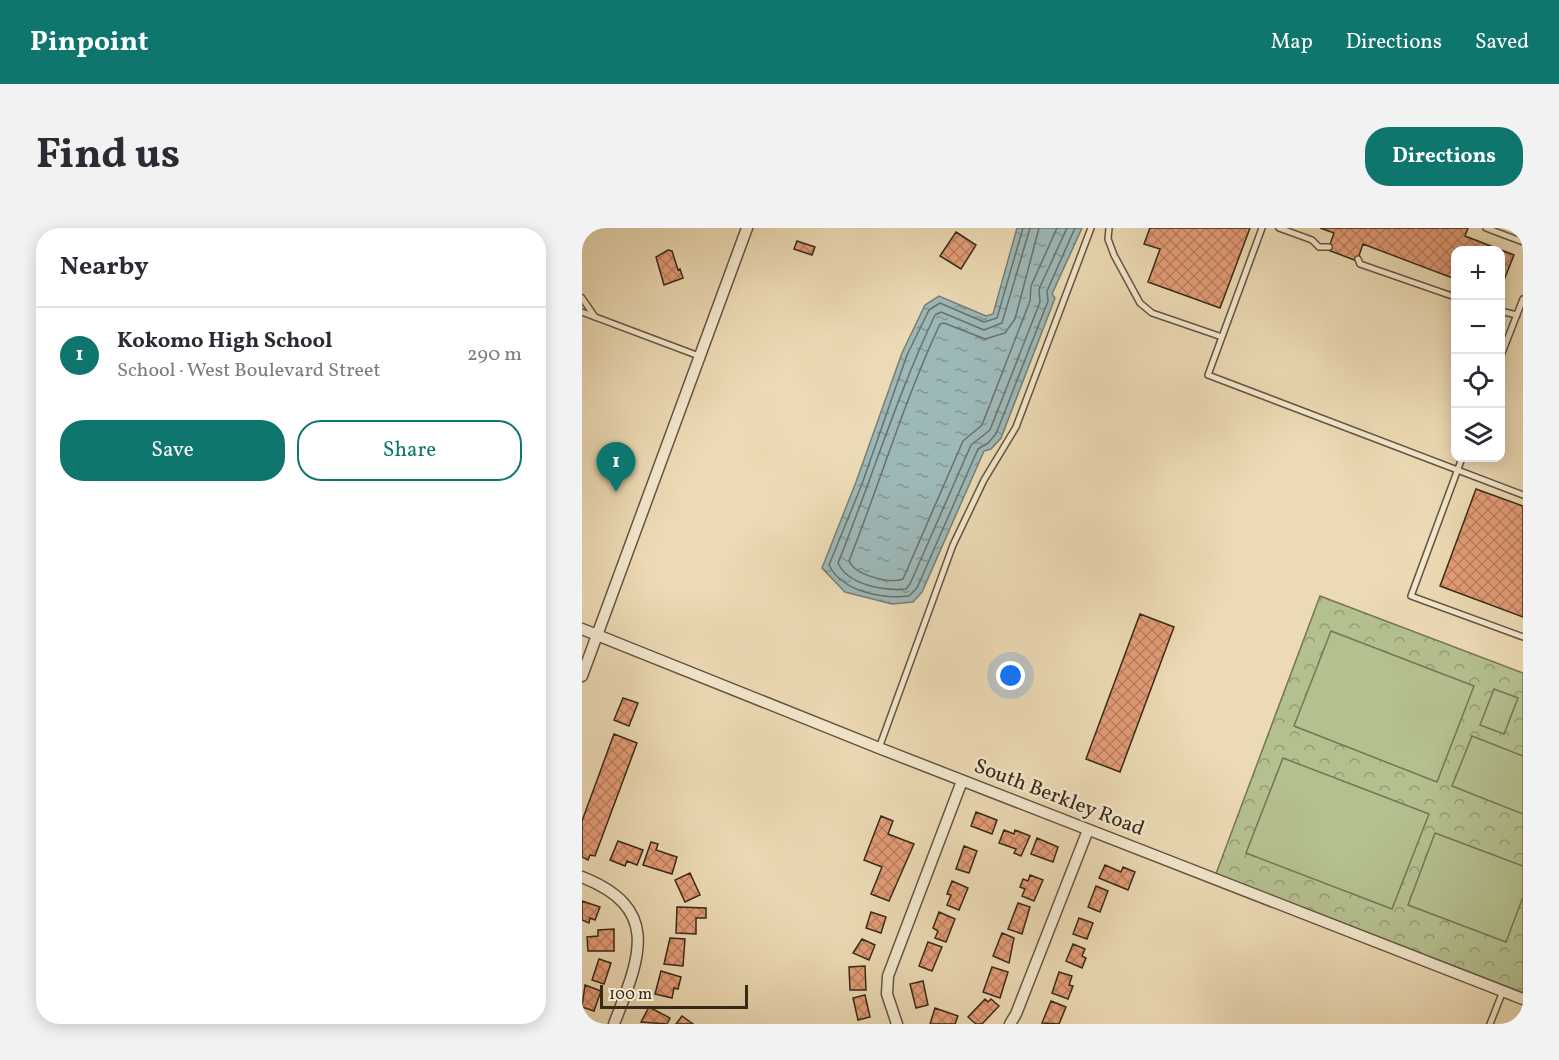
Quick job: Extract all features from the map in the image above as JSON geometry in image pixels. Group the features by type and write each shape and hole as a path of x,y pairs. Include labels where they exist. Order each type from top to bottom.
{"street":[{"path":"582,676 747,228"},
{"name":"South Berkley Road","path":"582,629 962,781 1523,999"},
{"path":"897,1024 887,994 888,976 962,781"},
{"path":"1010,1024 1016,1014 1088,830"},
{"path":"582,877 607,887 626,903 637,925 638,950 629,984 614,1024"}],"lane":[{"path":"879,748 953,545 984,480 1016,427 1091,228"},
{"path":"1109,228 1108,239 1114,255 1140,303 1152,313 1222,338"},
{"path":"1262,228 1208,375 1523,495"},
{"path":"1279,228 1312,240 1319,247 1329,247"},
{"path":"1486,228 1523,242"},
{"path":"1358,259 1360,264 1451,296"},
{"path":"582,298 596,318"},
{"path":"1502,354 1523,299"},
{"path":"582,312 699,356"},
{"path":"1505,312 1517,315"},
{"path":"1461,462 1411,596 1523,638"},
{"path":"1490,1024 1503,991"}],"green space":[{"path":"1320,596 1523,673 1523,999 1214,879"},
{"path":"1331,631 1474,686 1437,782 1294,726"},
{"path":"1494,689 1518,698 1504,734 1480,725"},
{"path":"1472,736 1523,756 1523,814 1452,786"},
{"path":"1283,758 1429,814 1392,909 1246,853"},
{"path":"1435,833 1523,866 1523,897 1506,942 1408,905"}],"water":[{"path":"1017,228 1082,228 1052,294 1055,298 1001,438 991,449 984,451 922,592 913,602 892,604 845,592 822,568 856,482 902,353 925,305 939,296 986,316 993,314"}],"building":[{"path":"1150,228 1250,228 1220,308 1148,282 1160,249 1144,244"},
{"path":"1320,228 1468,228 1465,236 1491,246 1451,246 1451,277 1363,244 1357,261 1328,250 1334,233"},
{"path":"956,232 976,245 961,269 940,256"},
{"path":"797,241 815,247 812,255 794,249"},
{"path":"668,250 672,251 683,278 664,285 656,257"},
{"path":"1505,252 1514,255 1505,278"},
{"path":"1476,489 1523,506 1523,617 1440,586"},
{"path":"1140,614 1174,627 1120,772 1086,759"},
{"path":"623,698 638,703 629,726 614,720"},
{"path":"614,734 637,743 595,856 590,855 588,860 582,857 582,821"},
{"path":"976,812 997,820 992,834 971,826"},
{"path":"881,816 893,821 888,834 914,844 889,901 871,894 882,867 864,860"},
{"path":"1004,830 1014,834 1015,830 1030,836 1021,856 1014,853 1016,849 999,843"},
{"path":"1037,838 1058,847 1053,862 1031,854"},
{"path":"618,841 643,850 637,865 627,861 625,866 610,860"},
{"path":"651,842 658,844 656,850 677,857 672,874 643,865"},
{"path":"964,846 977,851 969,873 956,869"},
{"path":"1105,865 1121,872 1123,867 1135,872 1128,890 1099,878"},
{"path":"690,873 700,895 685,902 675,880"},
{"path":"1030,875 1043,880 1034,901 1022,896 1025,889 1020,887 1023,879 1028,881"},
{"path":"952,881 968,888 959,910 947,905 951,895 947,894"},
{"path":"1096,886 1108,891 1100,912 1088,907"},
{"path":"582,901 600,907 595,920 590,918 589,923 582,920"},
{"path":"1018,903 1030,907 1022,934 1008,929"},
{"path":"677,907 706,908 706,918 696,918 696,934 676,933"},
{"path":"871,912 886,917 881,933 866,928"},
{"path":"939,912 955,919 946,942 935,938 938,931 933,928"},
{"path":"1079,918 1093,923 1087,939 1073,934"},
{"path":"614,929 614,951 588,951 587,937 598,936 598,930"},
{"path":"1002,933 1014,938 1009,963 993,956"},
{"path":"670,938 685,939 683,966 664,964"},
{"path":"862,939 875,945 869,960 853,953"},
{"path":"928,942 942,947 932,971 919,966"},
{"path":"1073,944 1085,949 1082,956 1086,958 1082,968 1066,961"},
{"path":"599,959 611,963 604,984 592,980"},
{"path":"865,966 866,990 850,990 849,967"},
{"path":"992,967 1008,972 1000,998 983,992"},
{"path":"661,971 681,977 678,989 674,988 672,998 655,994"},
{"path":"1059,972 1072,976 1069,985 1073,986 1068,999 1052,993"},
{"path":"923,981 928,1005 916,1008 910,984"},
{"path":"585,985 601,991 594,1011 582,1007"},
{"path":"865,995 870,1017 858,1020 853,998"},
{"path":"985,999 988,1002 991,999 999,1006 982,1024 976,1024 968,1017"},
{"path":"1051,1001 1066,1007 1059,1024 1042,1023"},
{"path":"649,1007 670,1018 667,1024 641,1022"},
{"path":"935,1008 958,1016 955,1024 930,1024"},
{"path":"682,1016 693,1024 676,1024"}],"place":[{"name":"Kokomo High School","path":"616,492"}]}
